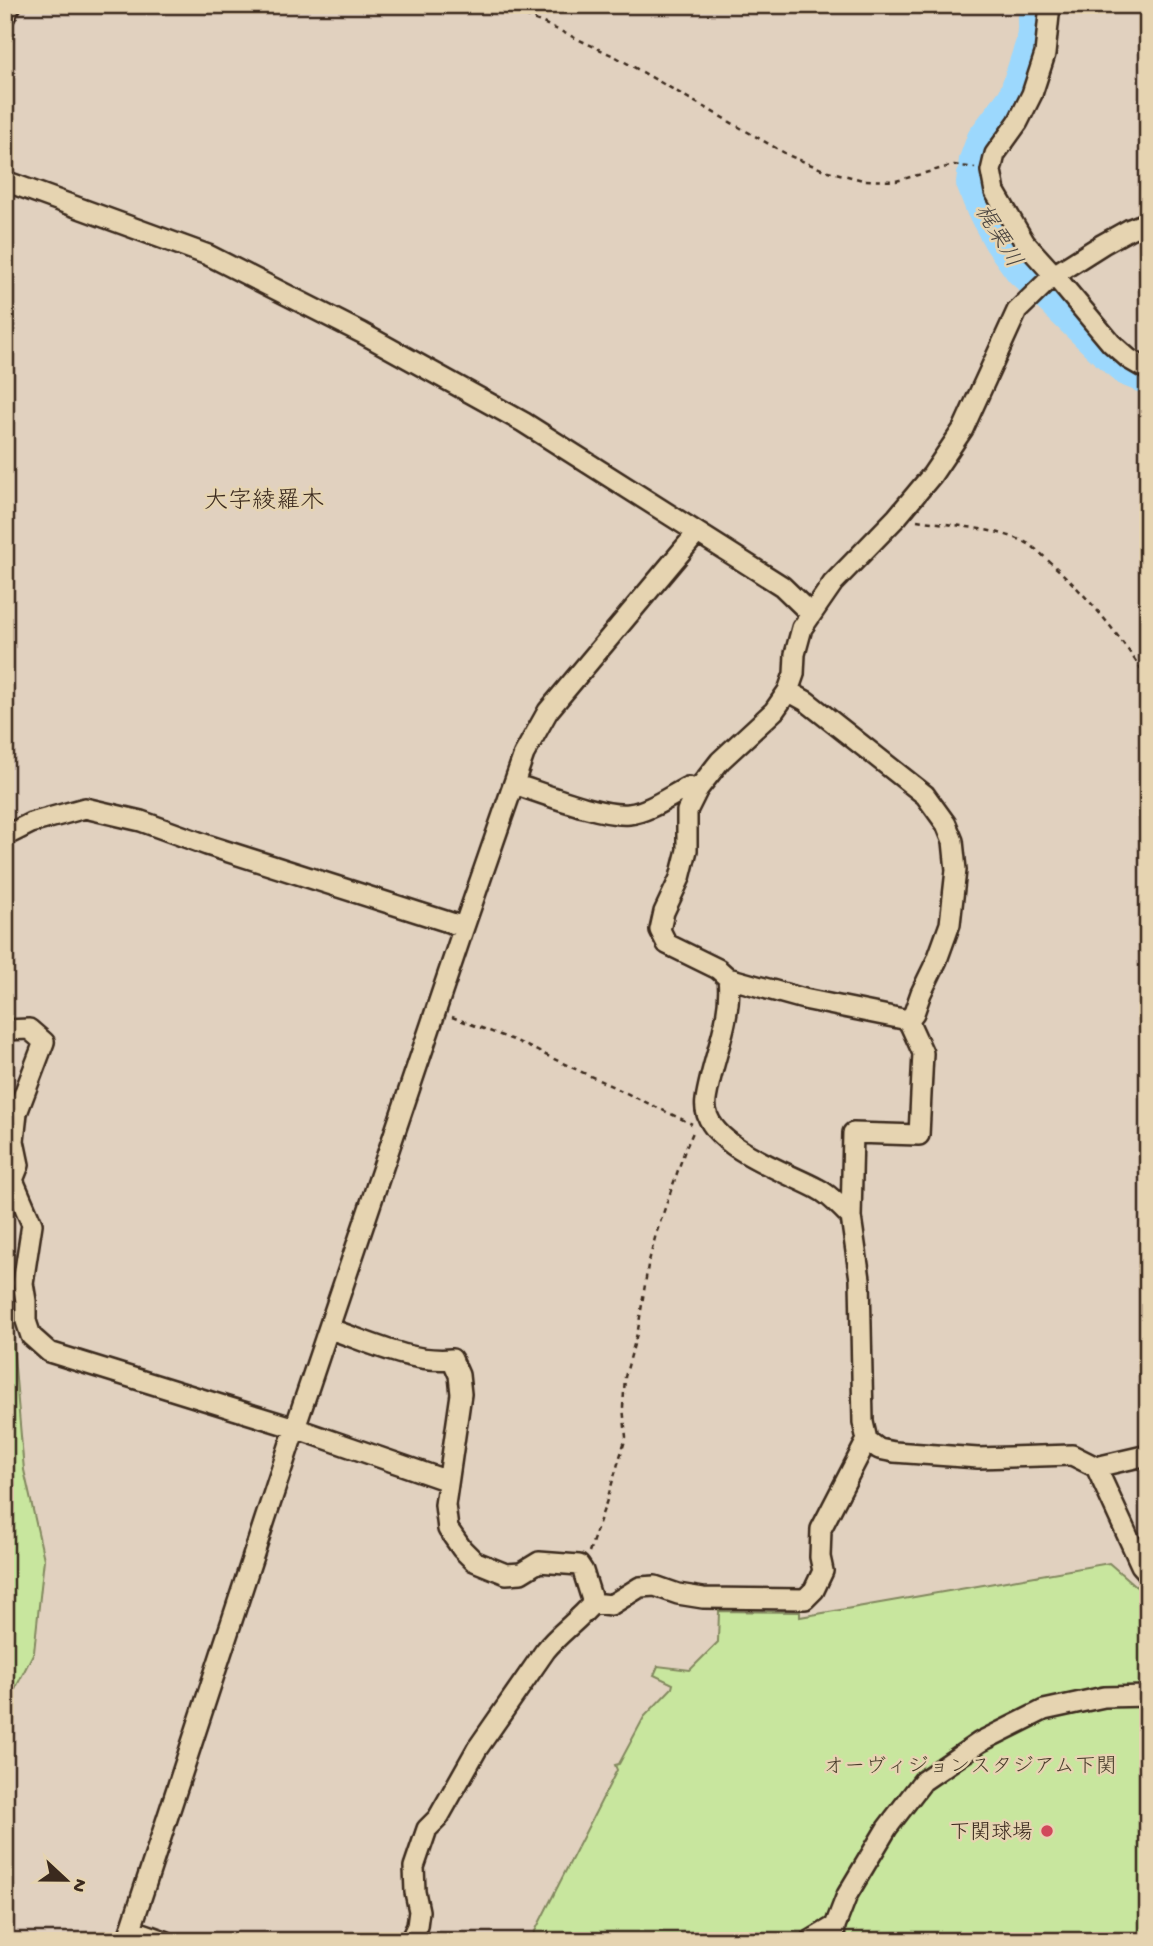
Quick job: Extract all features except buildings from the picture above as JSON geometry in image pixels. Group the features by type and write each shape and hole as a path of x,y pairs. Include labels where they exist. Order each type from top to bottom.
{"street":[{"path":"5,16 11,5"},
{"path":"1050,5 1045,54 1031,94 1018,122 995,154 991,171 995,192 1025,243 1052,277 1111,343 1129,359 1148,370"},
{"path":"5,181 208,255 362,333 523,422 782,586 811,614"},
{"path":"908,1020 804,999 728,978 718,969 667,943 660,930 687,850 687,811 698,789 720,761 774,711 788,691 803,628 833,583 897,517 932,475 962,429 1017,311 1052,277 1103,244 1148,222"},
{"path":"165,1941 129,1935 295,1428 524,754 548,711 697,533"},
{"path":"788,691 806,701 925,795 946,824 953,841 956,870 950,924 914,1013 908,1020"},
{"path":"514,784 607,813 629,814 648,808 688,786 698,789"},
{"path":"5,835 31,823 85,808 141,821 464,927"},
{"path":"728,978 730,997 705,1103 709,1121 720,1135 743,1151 821,1190 851,1217"},
{"path":"593,1603 611,1605 640,1587 655,1586 678,1594 703,1598 805,1599 814,1590 823,1571 820,1557 821,1529 867,1440 863,1422 860,1279 851,1217 853,1133 919,1135 923,1053 908,1020"},
{"path":"5,1030 29,1029 44,1042 17,1113 14,1141 19,1165 13,1180 32,1224 23,1283 26,1321 31,1336 49,1352 295,1428 448,1481"},
{"path":"330,1329 411,1357 434,1361 452,1359 459,1375 461,1394 445,1504 448,1529 474,1561 506,1574 522,1573 539,1562 579,1565 593,1603"},
{"path":"867,1440 879,1449 894,1452 978,1458 1072,1455 1096,1467 1141,1565 1148,1573"},
{"path":"1096,1467 1148,1455"},
{"path":"410,1941 419,1912 414,1867 427,1829 438,1818 477,1749 545,1651 555,1638 593,1603"},
{"path":"810,1941 834,1933 847,1895 887,1828 923,1781 980,1741 1044,1710 1104,1697 1148,1696"}],"path":[{"path":"497,5 616,57 790,156 824,170 863,180 895,181 954,165 991,171"},
{"path":"897,517 1006,535 1036,549 1093,604 1148,680"},
{"path":"436,1010 516,1041 696,1126 685,1150 648,1265 638,1330 625,1377 623,1407 626,1437 586,1559 579,1565"}],"green space":[{"path":"5,1290 11,1322 24,1470 44,1559 34,1652 5,1709"},
{"name":"オーヴィジョンスタジアム下関","path":"1109,1563 1148,1597 1148,1941 530,1941 617,1770 615,1765 619,1764 644,1717 672,1688 673,1684 654,1675 658,1666 690,1670 718,1642 719,1611 800,1612 800,1617"}],"waterway":[{"name":"梶栗川","path":"1034,5 1031,42 1013,97 982,138 974,160 971,183 981,209 999,242 1020,271 1126,371 1148,380"}],"place":[{"name":"下関球場","path":"1047,1831"}],"district":[{"name":"大字綾羅木","path":"264,499"}]}
